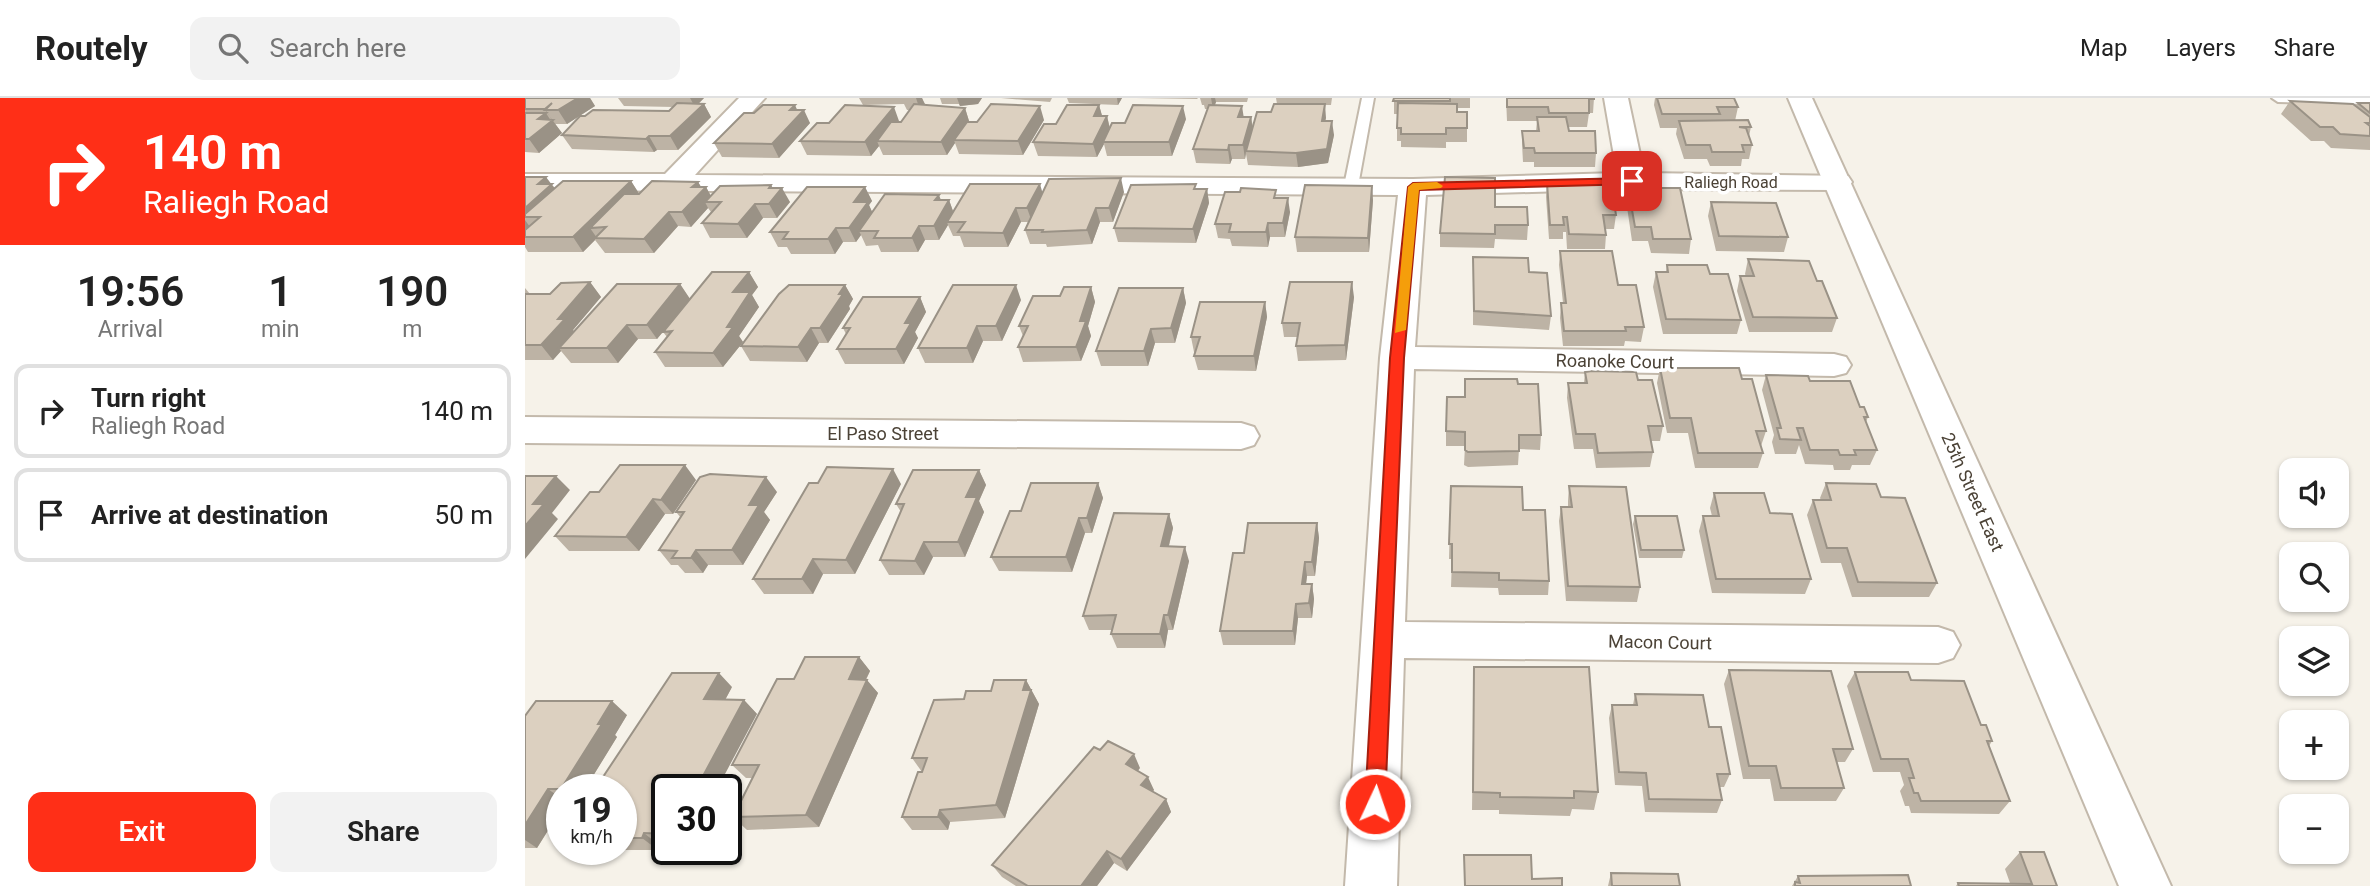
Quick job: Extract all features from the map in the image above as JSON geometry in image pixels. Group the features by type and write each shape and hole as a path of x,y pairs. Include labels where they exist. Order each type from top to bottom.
{"street":[{"path":"674,181 753,98"},
{"path":"1616,98 1632,181"},
{"name":"25th Street East","path":"1800,98 2145,886"},
{"name":"Raliegh Road","path":"525,182 1413,187 1632,181 1838,183"},
{"path":"1371,886 1397,358 1413,187"},
{"name":"Roanoke Court","path":"1397,358 1834,365"},
{"name":"El Paso Street","path":"525,430 1241,436"},
{"name":"Macon Court","path":"1383,640 1938,645"}],"lane":[{"path":"1351,186 1368,98"},
{"path":"2278,98 2370,100"}],"building":[{"path":"525,98 578,98 558,110 545,110 552,103 545,109 525,109"},
{"path":"1394,98 1450,98 1450,101 1393,101"},
{"path":"1507,98 1594,99 1589,99 1589,113 1549,113 1548,107 1507,107"},
{"path":"1657,98 1734,98 1738,107 1717,107 1720,114 1662,114"},
{"path":"2290,101 2353,104 2370,117 2370,123 2366,123 2370,126 2370,136 2340,134 2333,127 2320,127"},
{"path":"677,103 704,104 670,136 649,136 646,139 562,135 580,116 593,110 669,111"},
{"path":"1398,103 1457,104 1457,112 1467,112 1467,128 1446,128 1446,134 1401,134 1401,128 1397,128"},
{"path":"2358,103 2370,103 2370,113"},
{"path":"914,104 965,108 941,142 877,141 891,122 901,122"},
{"path":"991,104 1040,106 1018,141 954,140 967,122 977,122"},
{"path":"1274,104 1325,104 1322,121 1332,121 1327,149 1296,153 1246,151 1257,112 1271,112"},
{"path":"763,105 795,105 790,110 804,110 772,144 714,143 744,113 754,113"},
{"path":"845,105 894,107 865,142 800,141 817,123 829,123"},
{"path":"1067,105 1099,105 1094,116 1107,116 1093,144 1033,142 1044,124 1056,124"},
{"path":"1133,105 1183,106 1169,142 1103,142 1112,123 1125,123"},
{"path":"1209,105 1242,106 1238,117 1251,117 1243,145 1229,145 1228,150 1193,149"},
{"path":"525,113 546,113 538,119 553,120 529,139 525,139"},
{"path":"1537,117 1566,117 1569,131 1595,131 1596,153 1535,153 1534,148 1524,148 1522,131 1539,131"},
{"path":"1748,120 1751,127 1739,127 1746,128 1752,145 1742,145 1744,152 1712,152 1710,145 1686,145 1679,121"},
{"path":"525,177 546,177 538,184 552,184 525,208"},
{"path":"1445,177 1495,178 1495,207 1527,207 1528,225 1495,225 1495,234 1440,233"},
{"path":"1121,178 1109,208 1096,208 1087,230 1025,230 1049,179"},
{"path":"563,181 631,181 573,237 525,237 525,230 540,217 525,217 525,214"},
{"path":"652,181 698,182 692,187 706,187 682,212 669,212 644,239 595,238 606,227 590,228 624,194 639,194"},
{"path":"1547,183 1611,183 1616,215 1603,215 1606,235 1569,234 1567,217 1563,217 1564,225 1550,225"},
{"path":"970,184 1040,184 1027,208 1016,208 1003,233 958,232 965,222 947,222"},
{"path":"1196,184 1194,189 1207,189 1193,229 1114,228 1131,185"},
{"path":"771,185 769,188 782,188 769,204 755,204 738,224 702,223 721,202 705,202 720,186"},
{"path":"1305,185 1372,186 1368,238 1295,237"},
{"path":"807,187 865,187 854,202 868,202 849,228 836,228 828,239 783,239 788,232 770,232"},
{"path":"1241,188 1276,190 1274,198 1288,198 1283,223 1268,223 1266,232 1229,232 1231,224 1215,224 1225,192 1240,192"},
{"path":"1643,188 1680,188 1691,239 1653,239 1651,227 1635,227 1629,193 1644,193"},
{"path":"885,194 939,195 935,200 949,200 934,226 919,226 912,238 874,238 878,231 859,231"},
{"path":"1711,202 1776,203 1788,237 1719,236"},
{"path":"1560,251 1612,251 1618,285 1636,285 1644,327 1625,327 1626,331 1564,331 1561,303 1566,303"},
{"path":"1473,257 1528,258 1529,272 1547,273 1551,316 1474,311"},
{"path":"1748,259 1809,261 1817,281 1822,281 1837,318 1753,317 1740,276 1754,276"},
{"path":"1667,265 1707,265 1710,274 1728,274 1741,320 1666,319 1656,272 1668,272"},
{"path":"712,272 749,272 733,292 750,292 727,327 733,327 713,353 655,352 672,331 663,332"},
{"path":"590,282 558,319 565,319 541,345 525,345 525,294 550,294 561,283"},
{"path":"1290,282 1352,282 1345,345 1296,346 1300,323 1282,323"},
{"path":"617,284 680,284 647,325 627,325 607,348 559,348"},
{"path":"789,285 845,285 839,294 843,294 820,328 811,328 798,347 741,346 779,294"},
{"path":"953,285 1016,285 996,326 977,326 967,348 918,348"},
{"path":"1064,287 1091,287 1080,321 1086,321 1076,347 1018,347 1028,326 1019,326 1033,296 1060,296"},
{"path":"1119,288 1183,288 1171,328 1151,329 1144,351 1096,351"},
{"path":"863,297 920,297 905,323 911,323 896,349 837,349 850,328 843,328"},
{"path":"1200,302 1265,302 1254,356 1194,356 1200,337 1191,337"},
{"path":"1660,368 1739,368 1742,379 1752,379 1766,431 1756,431 1763,453 1698,453 1691,418 1670,418"},
{"path":"1585,372 1636,372 1638,380 1652,380 1663,426 1648,426 1653,452 1598,453 1595,434 1576,434 1568,383 1587,383"},
{"path":"1766,375 1808,376 1810,381 1850,381 1860,407 1864,407 1868,417 1864,417 1877,450 1854,450 1856,455 1840,455 1838,450 1810,450 1803,428 1797,428 1801,440 1780,439 1777,428 1781,428"},
{"path":"1465,379 1517,379 1518,384 1538,384 1541,435 1519,435 1519,451 1465,450 1465,432 1446,431 1447,397 1465,397"},
{"path":"620,465 685,465 661,500 653,499 626,537 555,536 590,492 599,492"},
{"path":"827,467 893,469 846,560 813,559 802,579 753,579 809,483 818,483"},
{"path":"913,470 979,470 966,497 977,497 958,542 924,542 915,561 880,560 904,504 896,504"},
{"path":"710,474 766,477 749,505 759,505 732,550 696,550 691,558 672,558 677,551 659,550 684,512 676,512 700,477"},
{"path":"525,476 556,476 533,504 544,504 525,526"},
{"path":"1031,483 1098,483 1087,518 1079,518 1066,557 991,557 1010,511 1021,511"},
{"path":"1826,483 1876,484 1881,497 1905,498 1937,583 1858,582 1847,548 1827,548 1813,500 1831,500"},
{"path":"1451,486 1522,487 1523,510 1545,510 1549,581 1499,580 1499,573 1452,572 1452,544 1449,544"},
{"path":"1569,486 1626,487 1640,587 1568,586 1561,507 1572,507"},
{"path":"1714,493 1764,493 1770,513 1792,514 1811,579 1716,579 1703,516 1719,516"},
{"path":"1114,513 1169,514 1161,546 1185,547 1168,615 1164,615 1160,634 1111,634 1116,615 1083,616"},
{"path":"1635,516 1677,516 1684,550 1641,550"},
{"path":"1248,523 1317,523 1312,562 1305,562 1302,584 1312,584 1309,603 1296,604 1293,631 1220,631 1233,553 1244,553"},
{"path":"805,657 859,657 849,679 867,680 806,815 742,817 742,799 759,765 732,765 777,679 794,679"},
{"path":"1474,667 1589,667 1598,792 1574,791 1574,798 1500,797 1500,793 1473,792"},
{"path":"1729,670 1831,671 1853,749 1833,749 1844,788 1781,788 1776,766 1749,766"},
{"path":"1855,672 1908,672 1911,680 1964,681 1981,725 1986,725 1992,741 1987,741 2010,801 1921,801 1918,793 1914,793 1909,778 1914,778 1908,759 1881,759"},
{"path":"672,673 719,673 704,699 744,700 704,774 651,774 651,833 644,833 642,838 637,838 637,774 605,774"},
{"path":"994,680 1026,680 1023,690 1031,690 996,805 940,810 938,817 902,817 918,772 922,772 927,758 912,758 934,700 964,699 966,691 991,691"},
{"path":"1635,694 1703,695 1709,727 1721,727 1730,774 1717,774 1722,800 1649,799 1646,773 1619,772 1612,705 1637,705"},
{"path":"536,701 612,701 598,724 602,724 570,774 546,774 546,792 525,825 525,716"},
{"path":"1108,741 1134,754 1126,764 1148,777 1141,785 1166,799 1121,859 1107,851 1081,886 1028,886 992,865 1094,747 1100,750"},
{"path":"2020,852 2044,852 2057,886 1959,886 1958,883 2032,884"},
{"path":"1464,855 1531,855 1532,879 1562,878 1562,886 1465,886"},
{"path":"1611,873 1678,874 1680,886 1612,886"},
{"path":"1908,875 1911,886 1795,886 1795,882 1800,883 1798,876"}],"slow traffic":[{"path":"1400,330 1413,187 1437,186"}],"route":[{"path":"1375,804 1397,358 1413,187 1632,181"}]}
